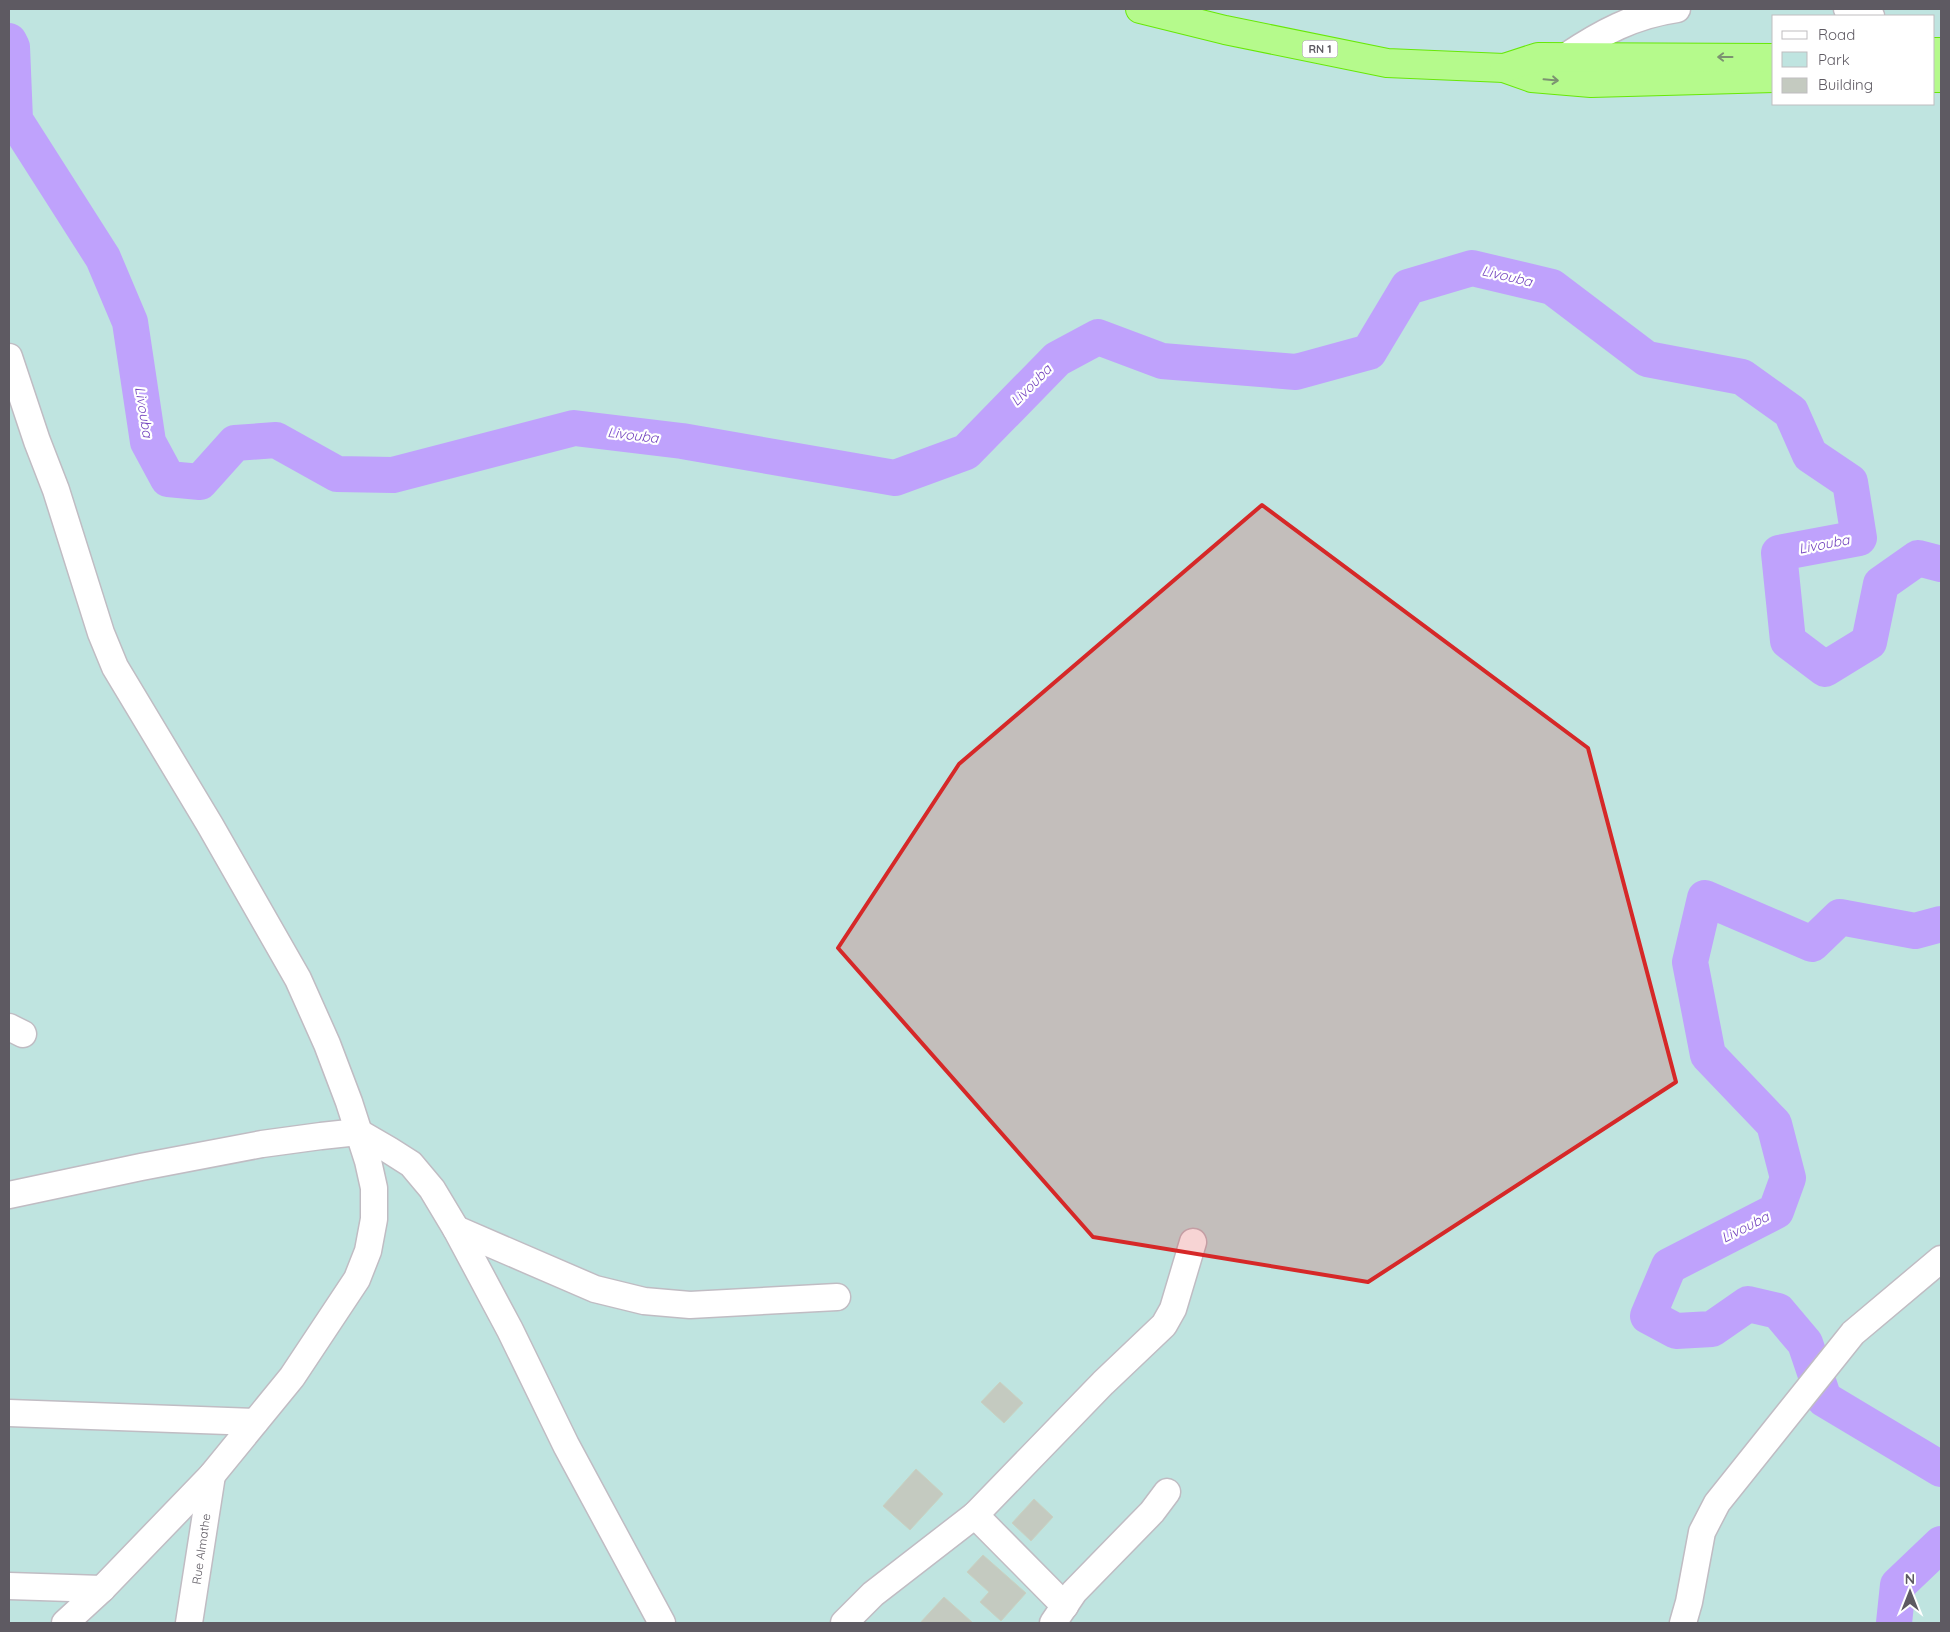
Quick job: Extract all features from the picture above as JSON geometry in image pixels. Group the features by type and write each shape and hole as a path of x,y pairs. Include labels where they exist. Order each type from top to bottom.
{"highway":[{"name":"RN 1","path":"1140,9 1225,30 1388,63 1504,68 1532,78 1591,83 1772,78"},
{"name":"RN 1","path":"1504,68 1538,57 1772,58"}],"street":[{"path":"1565,57 1599,35 1630,20 1673,9"},
{"path":"1847,9 1868,15"},
{"path":"9,357 37,441 56,490 101,633 114,667 220,842 298,979 327,1044 368,1161 374,1188 374,1219 368,1251 357,1279 292,1377 212,1475 102,1589 65,1623"},
{"path":"9,1195 262,1144 358,1132 411,1164 432,1189 456,1229 510,1330 566,1446 662,1623"},
{"path":"456,1229 596,1289 644,1300 690,1304 837,1297"},
{"path":"844,1623 873,1594 975,1515 1103,1383 1164,1325 1173,1309 1194,1242"},
{"path":"1683,1623 1689,1602 1700,1539 1708,1518 1717,1503 1853,1332 1941,1258"},
{"path":"9,1413 255,1422"},
{"name":"Rue Almathe","path":"189,1623 212,1475"},
{"path":"975,1515 1059,1614 1074,1592 1152,1512 1167,1492"},
{"path":"9,1586 102,1589"}],"highlighted area":[{"path":"1262,505 1588,748 1676,1082 1368,1282 1093,1237 838,948 959,764"}],"green space":[{"path":"9,9 1941,9 1941,1623 9,1623"}],"building":[{"path":"1000,1382 1023,1403 1004,1423 981,1402"},
{"path":"916,1469 943,1494 910,1530 883,1506"},
{"path":"1034,1499 1053,1517 1031,1541 1012,1523"},
{"path":"983,1555 1026,1593 1001,1621 980,1602 989,1592 967,1572"},
{"path":"944,1597 973,1623 920,1623"}],"waterway":[{"name":"Livouba","path":"9,41 12,47 15,120 103,258 130,322 148,442 168,479 200,482 235,443 276,440 337,474 393,475 574,428 682,441 895,478 966,452 1057,359 1098,337 1162,361 1296,372 1369,352 1408,287 1472,268 1552,287 1647,359 1742,377 1791,412 1810,455 1850,482 1859,538 1779,553 1788,641 1825,669 1869,642 1881,584 1918,558 1941,564"},
{"name":"Livouba","path":"1941,924 1915,931 1840,917 1812,944 1705,898 1690,962 1708,1055 1774,1124 1788,1178 1776,1211 1669,1266 1648,1316 1676,1331 1712,1329 1748,1304 1778,1311 1805,1343 1824,1399 1941,1469"},
{"name":"Livouba","path":"1894,1623 1898,1585 1941,1544"}]}
